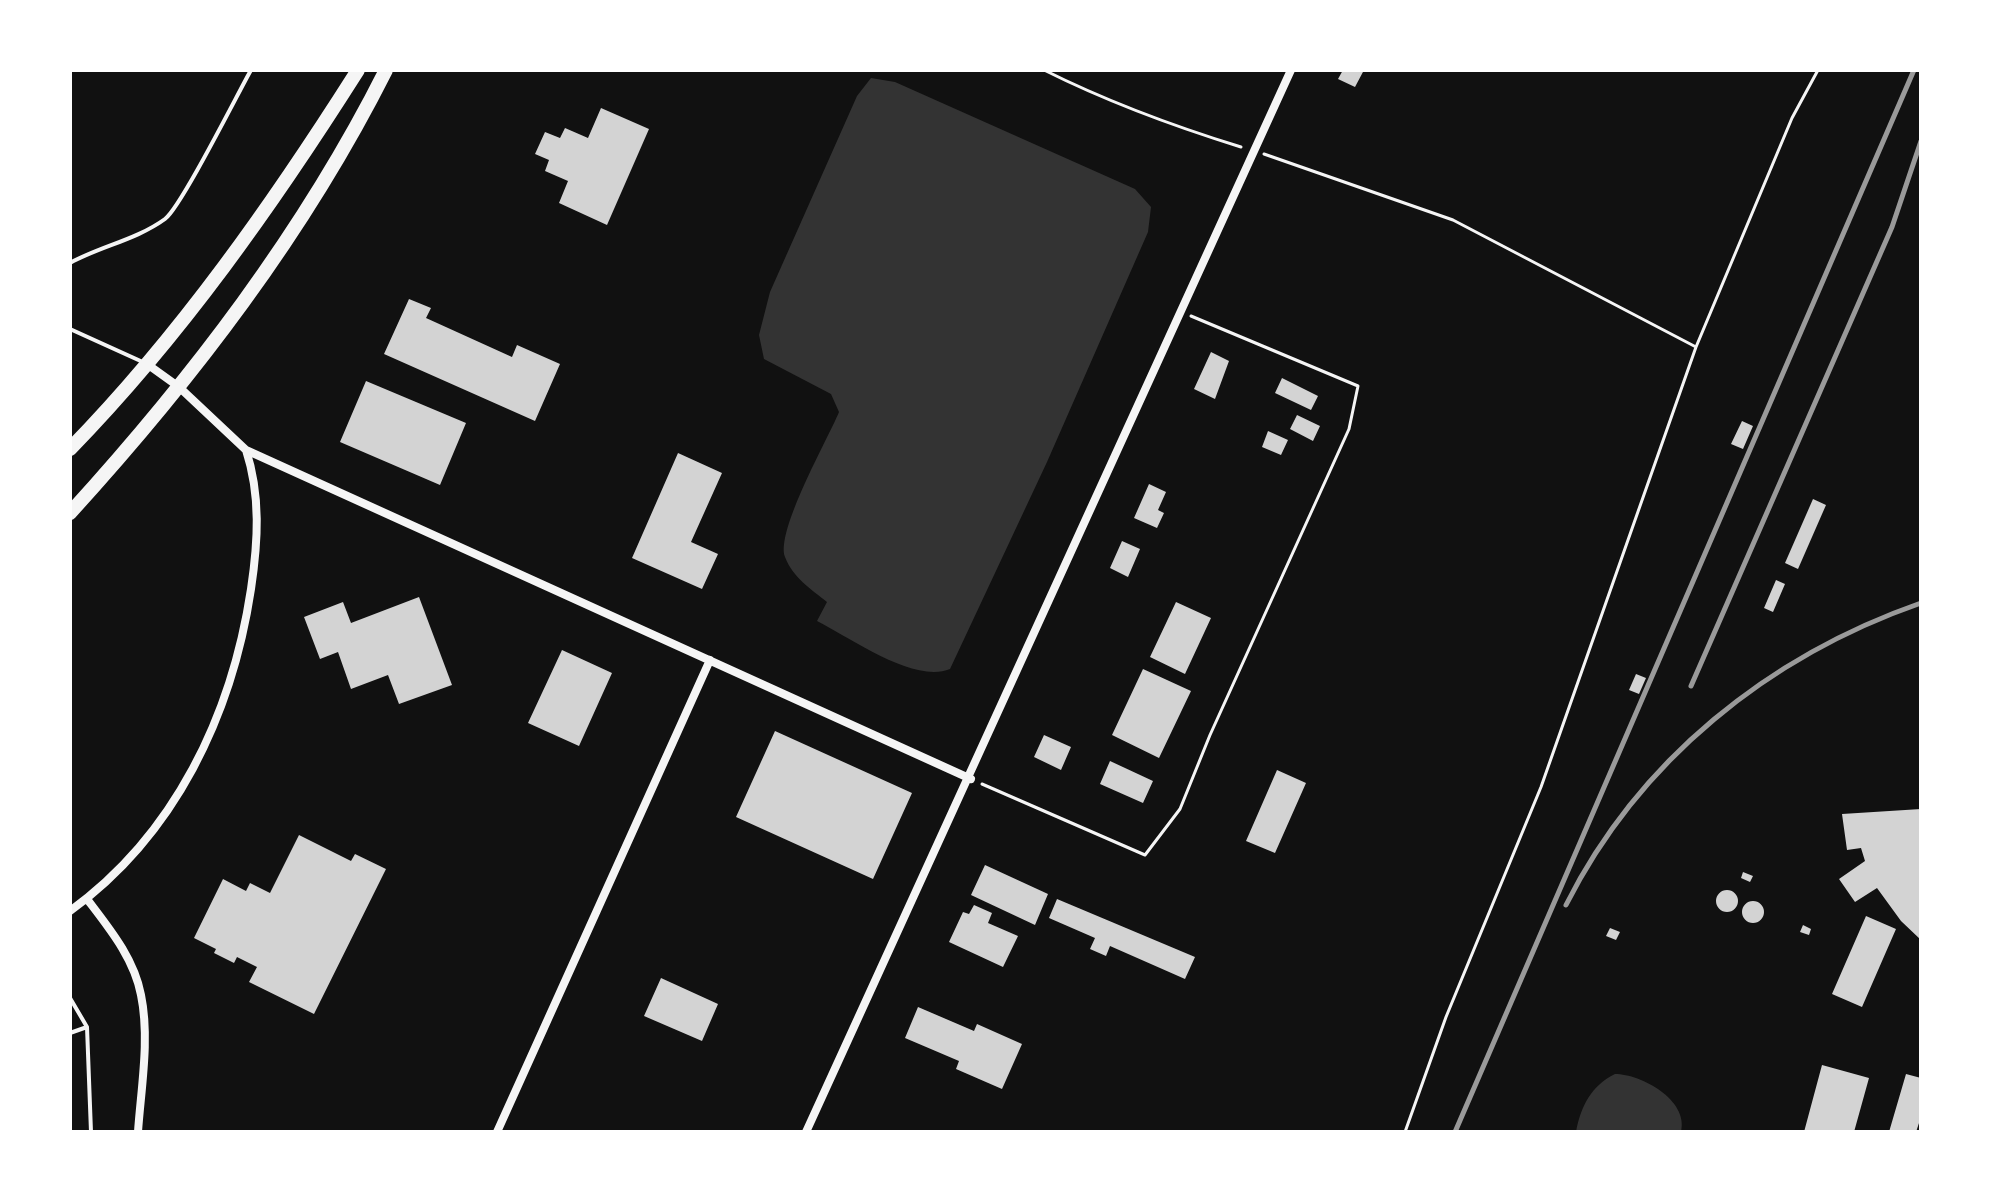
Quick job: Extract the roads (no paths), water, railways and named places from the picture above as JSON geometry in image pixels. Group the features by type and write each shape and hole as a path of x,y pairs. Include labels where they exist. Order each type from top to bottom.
{"main road":[{"path":"70,449 147,364 245,237 358,70"},
{"path":"70,513 179,387 290,233 386,70"}],"street":[{"path":"806,1132 971,779 1291,70"},
{"path":"147,364 179,387 246,450 971,779"},
{"path":"70,911 87,899 143,844 170,807 194,768 231,685 243,641 257,551 258,505 246,450"},
{"path":"497,1132 710,660"},
{"path":"87,899 120,943 141,995 143,1059 138,1132"}],"lane":[{"path":"70,263 92,251 136,237 168,217 251,70"},
{"path":"70,329 147,364"},
{"path":"70,998 87,1027 91,1132"},
{"path":"70,1033 87,1027"}],"railway":[{"path":"1455,1132 1914,70"},
{"path":"1691,686 1892,227 1921,141"},
{"path":"1566,905 1596,853 1631,804 1670,760 1714,720 1761,684 1812,652 1865,625 1921,603"}]}
